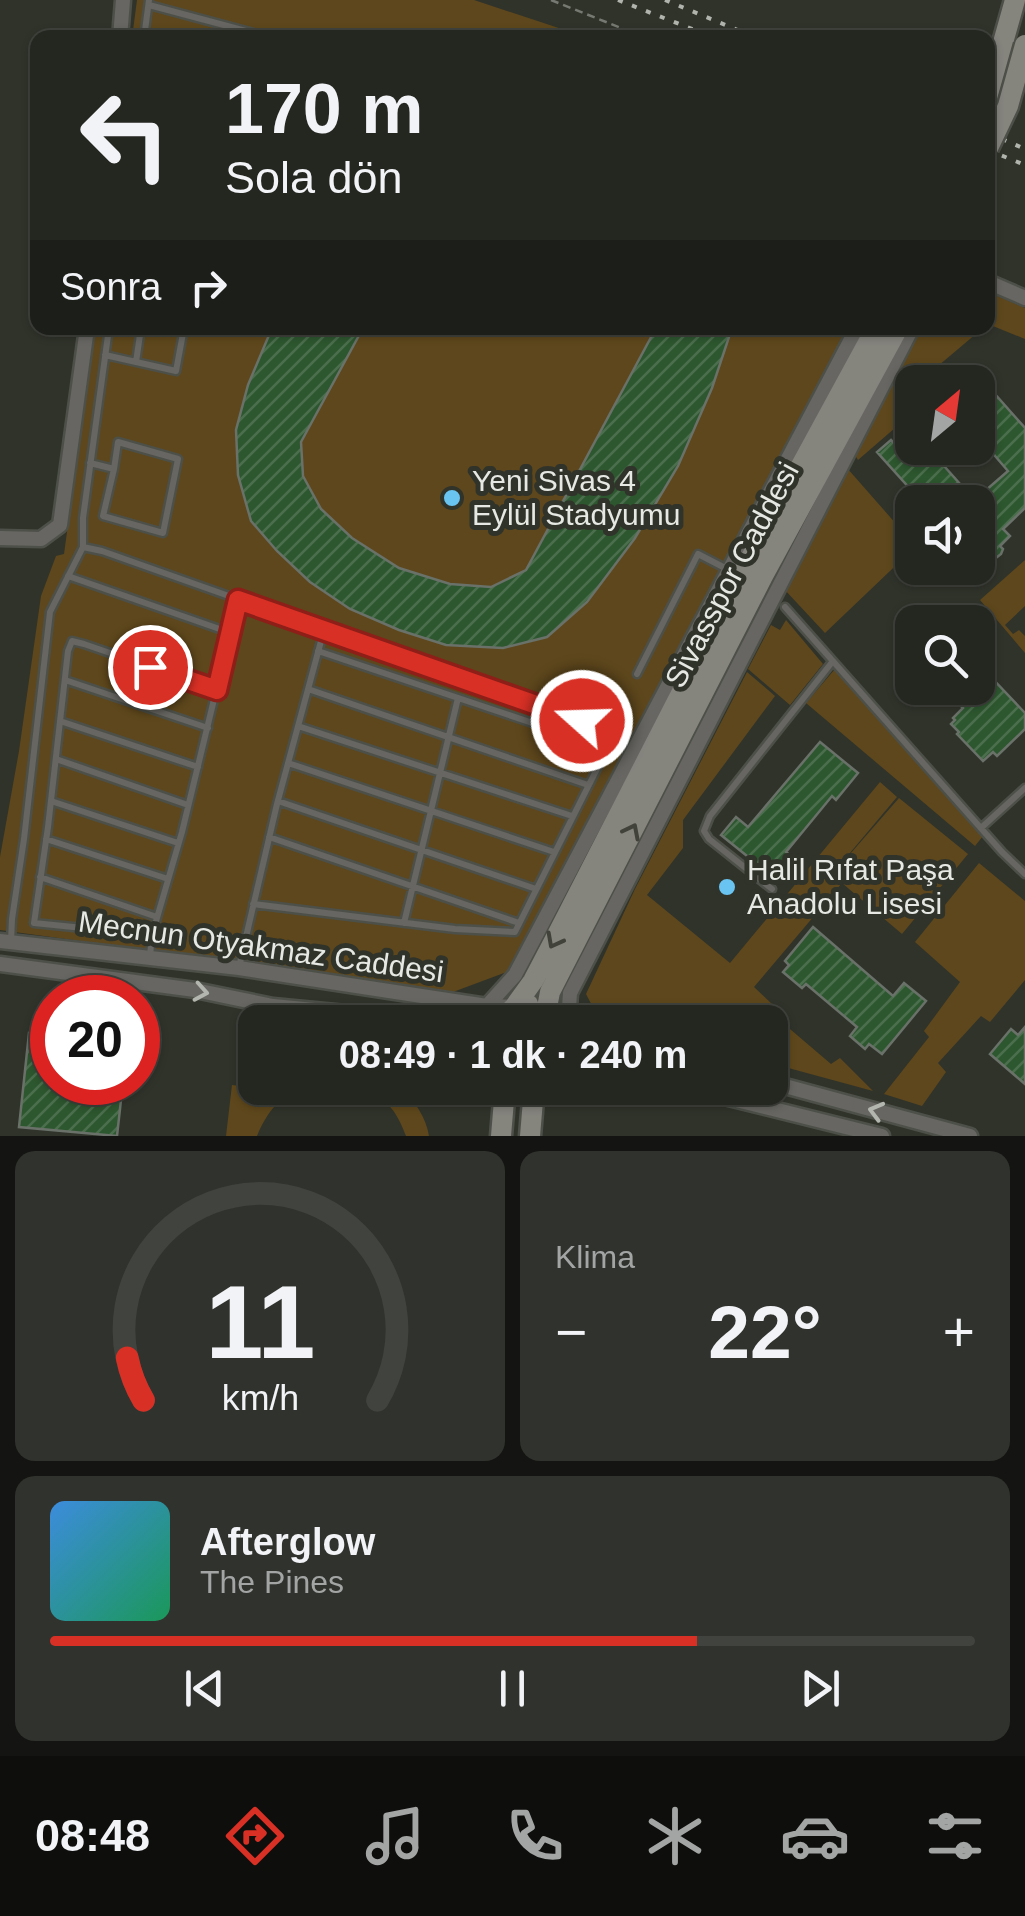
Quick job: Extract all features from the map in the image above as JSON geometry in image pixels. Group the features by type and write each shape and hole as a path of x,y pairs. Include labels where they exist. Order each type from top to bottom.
{"street":[{"path":"121,30 123,0"},
{"path":"995,70 1014,0"},
{"path":"995,133 1008,106 1025,46"},
{"path":"995,285 1025,298"},
{"path":"0,538 41,539 60,524 87,335"},
{"path":"487,1005 515,975 852,335"},
{"name":"Sivasspor Caddesi","path":"516,1005 540,968 747,565 872,335"},
{"name":"Sivasspor Caddesi","path":"552,1005 550,992 763,576 894,335"},
{"path":"563,1005 908,335"},
{"name":"Mecnun Otyakmaz Caddesi","path":"6,941 239,968 480,1005"},
{"name":"Mecnun Otyakmaz Caddesi","path":"0,964 195,990 268,1005"},
{"path":"788,1087 970,1136"},
{"path":"501,1136 504,1105"},
{"path":"530,1136 533,1105"},
{"path":"757,1105 882,1136"}],"lane":[{"path":"145,30 149,3 244,30"},
{"path":"6,941 24,839 50,612 84,547 83,518 108,335"},
{"path":"136,362 140,335"},
{"path":"106,355 176,371 183,335"},
{"path":"118,442 178,459 163,534 103,516 114,469 118,442"},
{"path":"90,463 114,469"},
{"path":"84,547 615,733 514,932 455,929 253,904"},
{"path":"636,674 698,554 728,569"},
{"path":"68,576 230,633"},
{"path":"149,958 238,600"},
{"path":"785,607 1025,874"},
{"path":"239,968 324,630"},
{"path":"152,934 34,924 68,651 72,641 217,690"},
{"path":"318,651 607,748"},
{"path":"772,888 704,831 710,816 833,661"},
{"path":"65,680 208,728"},
{"path":"308,690 588,785"},
{"path":"404,922 458,698"},
{"path":"60,721 198,767"},
{"path":"298,726 572,816"},
{"path":"56,759 188,804"},
{"path":"288,763 554,852"},
{"path":"981,828 1025,788"},
{"path":"51,801 178,844"},
{"path":"278,801 536,889"},
{"path":"270,837 519,923"},
{"path":"46,839 168,879"},
{"path":"40,877 157,918"}],"path":[{"path":"551,0 626,30"}],"shaded area":[{"path":"137,0 474,0 565,30 133,30"},
{"path":"995,295 1025,308 1025,339 995,327"},
{"path":"94,335 847,335 517,968 453,992 0,930 0,857 41,596 56,556 64,554"},
{"path":"912,335 975,335 939,365 897,365"},
{"path":"895,369 895,428 858,460 853,452"},
{"path":"847,468 895,523 895,566 825,633 784,589"},
{"path":"1025,560 1025,606 1005,625 1013,634 1019,630 1025,636 1025,653 995,618 995,605 984,605 980,600"},
{"path":"786,620 823,664 790,705 748,669 771,625 780,630"},
{"path":"835,669 983,836 975,846 806,703"},
{"path":"747,672 775,696 683,820 683,848 647,895 730,963 880,782 897,797 823,885 899,798 968,854 902,934 842,883 754,987 773,1005 592,1005 586,994 635,889"},
{"path":"979,863 1025,901 1025,980 990,1022 981,1016 938,1063 946,1072 922,1106 884,1094 929,1037 924,1031 960,982 915,942"},
{"path":"788,1027 831,1064 840,1058 873,1091 788,1068"},
{"path":"232,1085 238,1086 238,1105 277,1105 257,1136 226,1136"},
{"path":"388,1105 415,1105 429,1136 406,1136"}],"building":[{"path":"269,335 359,335 301,442 303,476 321,509 352,538 399,568 450,584 491,587 526,570 652,335 730,335 712,388 678,466 635,538 587,602 547,637 503,648 446,645 350,609 310,582 277,551 251,521 238,475 236,430 248,385"},
{"path":"995,394 1025,428 1025,508 1003,529 1010,536 1000,546 1003,549 996,558 995,485 992,485 1008,471 995,456"},
{"path":"891,440 895,444 895,465 943,465 961,485 907,485 877,452"},
{"path":"995,681 1025,713 1025,729 997,756 993,752 983,761 951,724 963,708 960,705 995,705"},
{"path":"820,742 858,773 836,800 832,796 786,852 792,857 772,876 721,835 736,817 748,827"},
{"path":"813,927 893,996 904,983 926,1001 882,1054 869,1044 865,1049 850,1036 857,1027 806,984 802,988 783,972 789,965 785,961"},
{"path":"1025,1027 1025,1084 990,1054 1011,1029 1018,1035"},
{"path":"29,1033 30,1105 120,1105 117,1136 19,1127"}],"railway":[{"path":"618,0 695,30"},
{"path":"665,0 738,30"},
{"path":"995,136 1025,149"},
{"path":"995,153 1025,165"}],"place":[{"name":"Yeni Sivas 4 Eylül Stadyumu","path":"452,498"},
{"name":"Halil Rıfat Paşa Anadolu Lisesi","path":"727,887"}],"route":[{"path":"150,667 217,690 238,600 582,721"}]}
